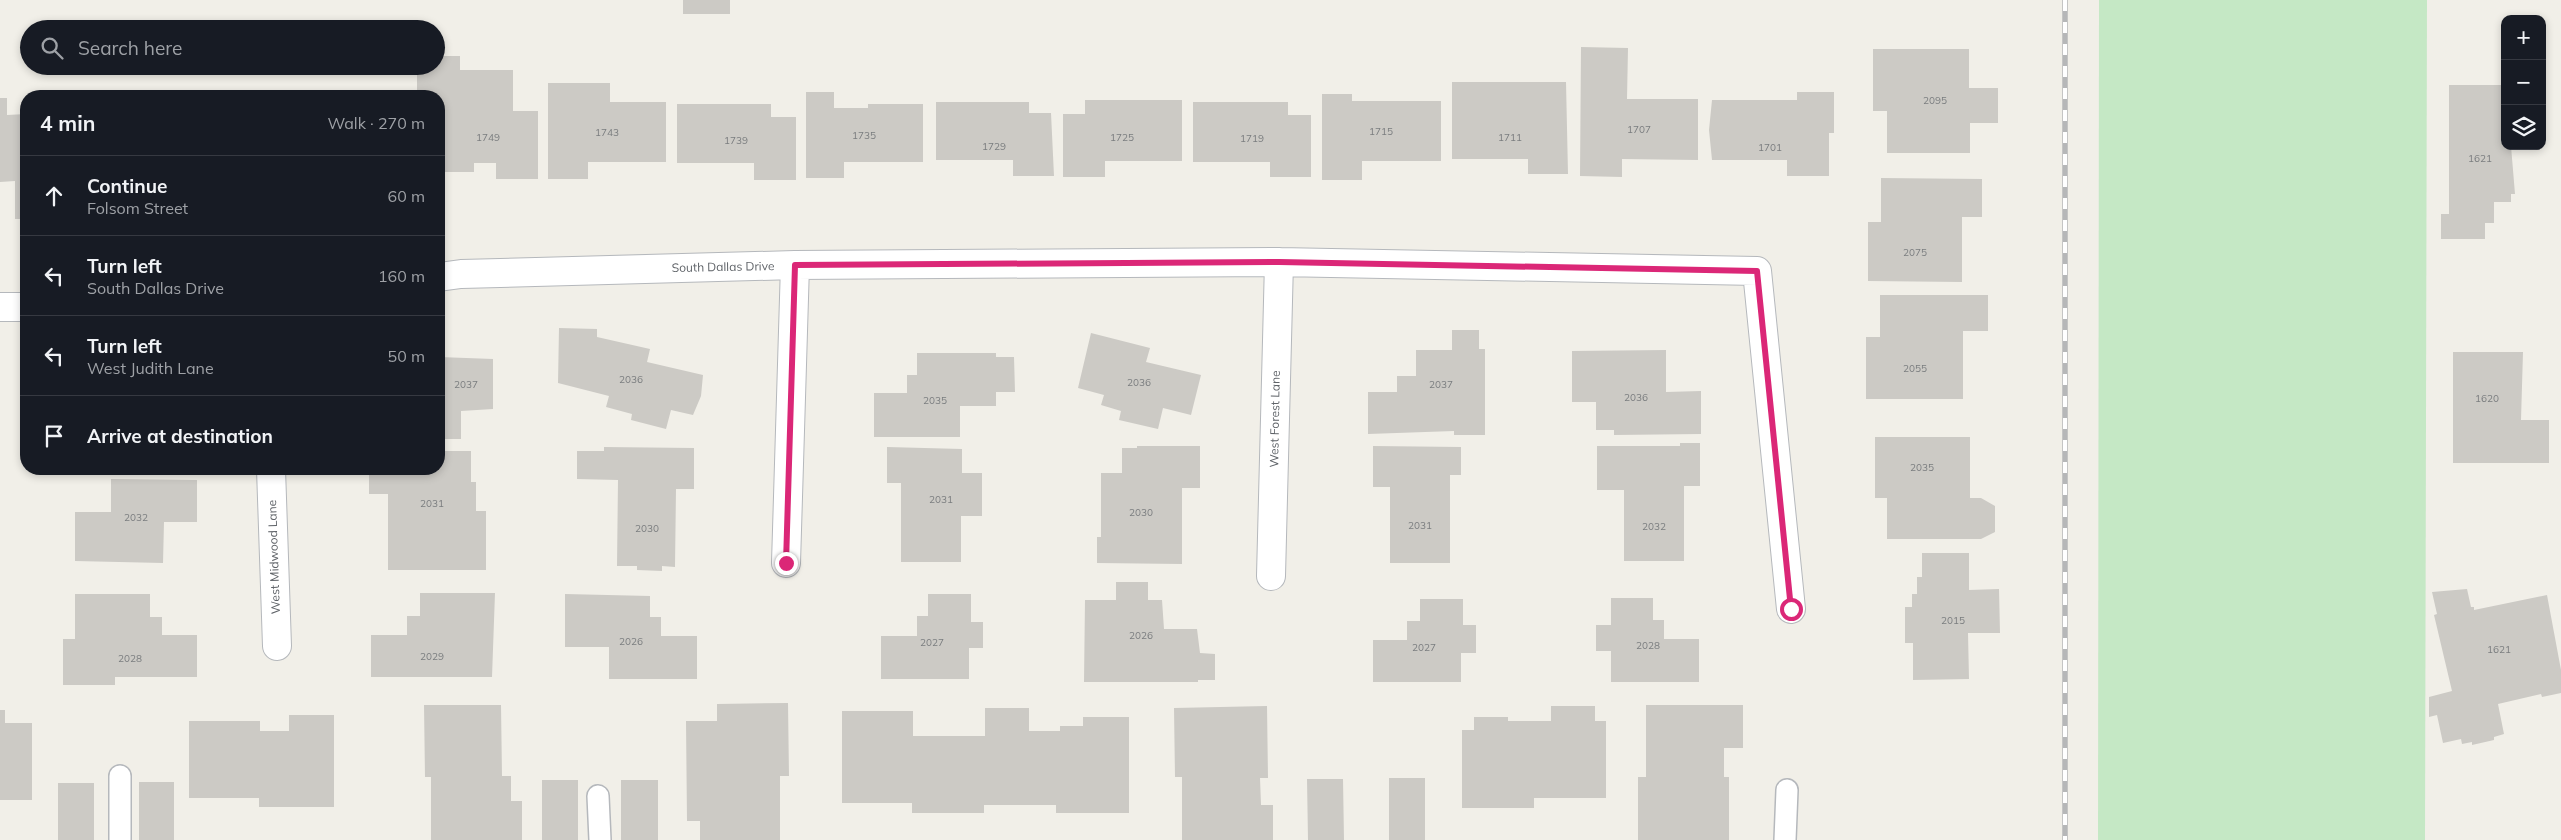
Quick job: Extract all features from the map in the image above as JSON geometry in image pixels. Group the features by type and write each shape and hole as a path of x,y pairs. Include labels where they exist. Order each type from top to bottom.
{"street":[{"name":"South Dallas Drive","path":"445,276 461,274 795,265 1279,262 1757,271 1791,609"},
{"name":"West Forest Lane","path":"1271,576 1279,262"},
{"path":"786,563 795,265"},
{"path":"0,307 20,307"},
{"name":"West Midwood Lane","path":"271,475 277,646"}],"lane":[{"path":"120,776 120,840"},
{"path":"1785,840 1787,790"},
{"path":"598,796 600,840"}],"green space":[{"path":"2099,0 2427,0 2425,840 2098,840"}],"building":[{"path":"683,0 730,0 730,14 683,14"},
{"path":"1581,47 1628,48 1627,99 1698,99 1698,160 1622,159 1622,177 1580,176"},
{"path":"1873,49 1969,49 1969,88 1998,88 1998,123 1970,123 1970,153 1887,153 1887,111 1873,111"},
{"path":"445,56 460,56 460,70 513,70 513,111 538,111 538,179 496,179 496,163 474,163 474,172 445,172 445,90 417,90 417,75 445,75"},
{"path":"1452,82 1566,82 1568,174 1528,174 1528,159 1452,159"},
{"path":"548,83 610,83 610,102 666,102 666,162 588,162 588,179 548,179"},
{"path":"2449,85 2501,85 2501,150 2511,150 2515,194 2511,194 2511,202 2494,202 2494,223 2485,223 2485,239 2441,239 2441,214 2449,214"},
{"path":"806,92 834,92 834,108 868,108 868,104 923,104 923,162 844,162 844,178 806,178"},
{"path":"1797,92 1834,92 1834,133 1829,133 1829,176 1787,176 1787,160 1712,160 1709,130 1712,100 1797,100"},
{"path":"1322,94 1352,94 1352,101 1441,101 1441,161 1362,161 1362,180 1322,180"},
{"path":"0,98 7,98 7,115 20,114 20,219 15,219 15,181 0,182"},
{"path":"1085,100 1182,100 1182,161 1105,161 1105,177 1063,177 1063,114 1085,114"},
{"path":"936,102 1029,102 1029,113 1051,113 1054,176 1013,176 1013,160 936,160"},
{"path":"1193,102 1288,102 1288,115 1311,115 1311,177 1270,177 1270,162 1193,162"},
{"path":"677,104 771,104 771,117 796,117 796,180 754,180 754,163 677,163"},
{"path":"1881,178 1982,179 1982,217 1962,217 1962,282 1868,281 1868,222 1881,222"},
{"path":"1880,295 1988,295 1988,331 1963,331 1963,399 1866,399 1866,337 1880,337"},
{"path":"559,328 597,329 597,337 650,349 647,362 703,375 701,396 693,415 671,410 666,429 631,420 632,414 606,407 609,396 558,383"},
{"path":"1452,330 1479,330 1479,349 1485,349 1485,435 1454,435 1454,431 1368,434 1368,392 1397,392 1397,376 1416,376 1416,350 1452,350"},
{"path":"1091,333 1150,348 1146,362 1201,375 1191,415 1163,408 1158,429 1119,420 1121,411 1101,405 1104,395 1078,388"},
{"path":"1666,350 1666,392 1701,391 1701,434 1614,435 1614,430 1596,430 1596,402 1572,402 1572,351"},
{"path":"2453,352 2523,352 2521,420 2549,420 2549,463 2453,463"},
{"path":"917,353 996,353 996,357 1014,357 1015,392 996,392 996,406 960,406 960,437 874,437 874,393 907,393 907,375 917,375"},
{"path":"445,357 493,359 493,409 461,411 461,439 445,439"},
{"path":"1875,437 1970,437 1970,498 1981,498 1995,506 1995,532 1981,539 1887,539 1887,498 1875,498"},
{"path":"1680,443 1700,443 1700,486 1684,486 1684,561 1624,561 1624,490 1597,490 1597,446 1680,446"},
{"path":"1137,446 1200,446 1200,488 1182,488 1182,564 1097,563 1097,537 1101,537 1101,473 1122,473 1122,448 1137,448"},
{"path":"1373,446 1461,447 1461,475 1450,475 1450,563 1390,563 1390,487 1373,487"},
{"path":"604,447 694,448 694,489 676,489 675,567 662,566 662,571 637,570 637,566 617,566 618,480 577,479 577,451 604,451"},
{"path":"887,447 962,449 962,473 982,473 982,516 961,516 961,562 901,562 901,483 887,483"},
{"path":"445,451 471,451 471,482 476,482 476,511 486,511 486,570 388,570 388,494 369,494 369,475 445,475"},
{"path":"111,479 197,480 197,522 164,522 163,563 75,561 75,512 111,512"},
{"path":"1922,553 1969,553 1969,590 1999,589 2000,633 1968,633 1969,679 1913,680 1913,643 1905,643 1905,607 1912,607 1912,594 1917,594 1917,577 1922,577"},
{"path":"1116,582 1148,582 1148,600 1162,600 1164,629 1197,629 1200,653 1215,654 1215,680 1198,680 1198,682 1084,682 1085,600 1116,600"},
{"path":"2467,589 2471,607 2474,607 2474,610 2547,595 2561,670 2561,693 2542,697 2541,694 2498,704 2504,734 2494,737 2494,740 2472,745 2472,742 2462,744 2461,739 2443,743 2437,715 2429,717 2429,697 2452,691 2434,615 2437,614 2432,592"},
{"path":"420,593 495,593 492,677 371,677 371,635 407,635 407,616 420,616"},
{"path":"75,594 150,594 150,617 162,617 162,635 197,635 197,677 115,677 115,685 63,685 63,639 75,639"},
{"path":"565,594 650,596 650,617 661,617 661,636 697,636 697,679 609,679 609,647 565,647"},
{"path":"928,594 971,594 971,622 983,622 983,648 969,648 969,679 881,679 881,636 917,636 917,616 928,616"},
{"path":"1611,598 1653,598 1653,620 1664,620 1664,639 1699,639 1699,682 1611,682 1611,651 1596,651 1596,625 1611,625"},
{"path":"1420,599 1463,599 1463,625 1476,625 1476,653 1461,653 1461,682 1373,682 1373,640 1407,640 1407,621 1420,621"},
{"path":"788,703 789,776 780,776 780,840 700,840 700,821 687,821 686,721 717,721 717,704"},
{"path":"424,705 501,705 502,776 511,776 511,801 522,801 522,840 431,840 431,777 425,777"},
{"path":"1646,705 1743,705 1743,748 1724,748 1724,777 1729,777 1729,840 1638,840 1638,777 1646,777"},
{"path":"1267,706 1268,778 1260,778 1261,805 1273,805 1273,840 1182,840 1182,777 1175,777 1174,708"},
{"path":"1551,706 1595,706 1595,721 1606,721 1606,798 1534,798 1534,808 1462,808 1462,730 1474,730 1474,717 1508,717 1508,721 1551,721"},
{"path":"985,708 1029,708 1029,731 1060,731 1060,726 1083,726 1083,717 1129,717 1129,813 1056,813 1056,805 984,805 984,813 912,813 912,803 842,803 842,711 913,711 913,736 985,736"},
{"path":"0,710 5,710 5,723 32,723 32,800 0,800"},
{"path":"289,715 334,715 334,807 259,807 259,798 189,798 189,721 260,721 260,731 289,731"},
{"path":"1389,778 1425,778 1425,840 1389,840"},
{"path":"1307,779 1343,779 1344,840 1308,840"},
{"path":"542,780 578,780 578,840 542,840"},
{"path":"621,780 658,780 658,840 621,840"},
{"path":"139,782 174,782 174,840 139,840"},
{"path":"58,783 94,783 94,840 58,840"}],"railway":[{"path":"2065,0 2065,840"}],"route":[{"path":"786,563 795,265 1279,262 1757,271 1791,609"}]}
